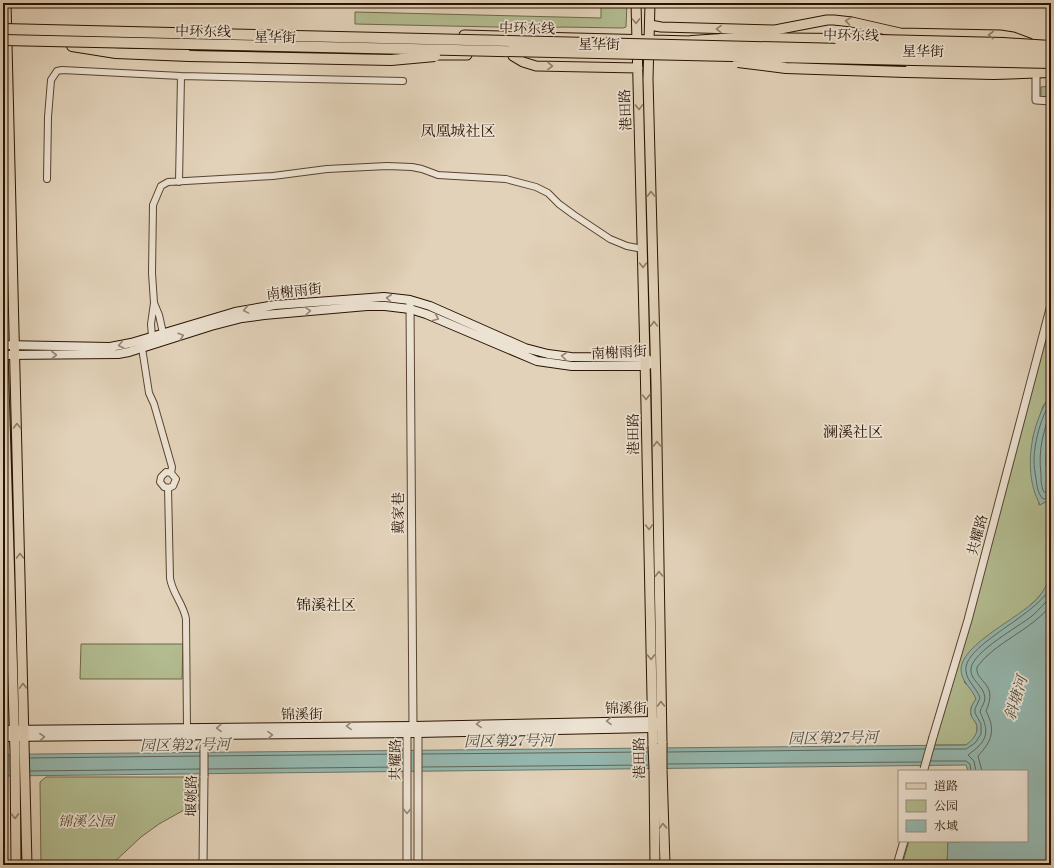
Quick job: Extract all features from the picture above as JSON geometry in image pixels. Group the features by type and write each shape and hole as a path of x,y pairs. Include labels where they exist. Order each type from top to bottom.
{"highway":[{"name":"中环东线","path":"4,26 1051,54"},
{"path":"692,40 736,38 838,39 1003,43 1048,47"},
{"name":"中环东线","path":"4,43 1051,63"},
{"path":"72,46 116,54 391,60 491,52"},
{"path":"693,55 786,68 994,74 1036,70 1051,72"}],"main road":[{"path":"6,3 4,43 15,350 27,865"},
{"name":"港田路","path":"636,3 655,724 664,865"},
{"name":"港田路","path":"650,3 648,79 655,363 655,724"},
{"path":"650,25 661,27 775,30 827,20 842,20 900,33 1007,36 1048,47"},
{"name":"星华街","path":"4,26 1048,47"},
{"name":"星华街","path":"4,43 72,46 513,56 523,62 536,66 638,63 649,59 1036,70 1051,68"},
{"name":"南榭雨街","path":"3,354 15,350 110,347 131,343 235,312 275,305 384,297 410,300 430,306 525,348 548,354 655,363"},
{"name":"南榭雨街","path":"3,345 15,350 105,355 129,352 211,326 264,314 385,306 410,309 426,314 537,361 572,366 645,362"},
{"path":"3,354 15,752 16,865"},
{"name":"锦溪街","path":"25,733 187,728 204,732 413,726 655,724"},
{"name":"锦溪街","path":"3,730 14,733 204,732 407,734 655,724"},
{"name":"锦溪街","path":"3,737 14,733"},
{"name":"港田路","path":"655,865 658,769"}],"street":[{"path":"47,179 48,116 51,80 57,71 62,70 181,76 403,81"},
{"path":"1036,70 1036,100 1051,101"},
{"path":"179,182 181,76"},
{"path":"152,337 150,324 154,303 152,273 153,205 161,186 168,182 273,176 327,169 387,166 412,167 438,175 506,179 536,187 548,193 559,204 610,239 627,246 642,249"},
{"name":"戴家巷","path":"410,300 413,726"},
{"path":"154,303 159,315 163,333"},
{"name":"共耀路","path":"924,770 968,620 1051,305"},
{"path":"142,348 149,393 156,411 172,467 171,473"},
{"path":"164,473 171,473 175,476 176,481 174,486 168,488 162,486 160,479 164,473"},
{"path":"168,488 170,578 185,616 187,728"},
{"name":"共耀路","path":"407,865 407,734 413,726 418,733 418,865"},
{"name":"堰姚路","path":"203,865 204,732"},
{"path":"898,865 904,842"}],"green space":[{"path":"601,3 627,3 626,27 542,28 355,24 355,12 601,18"},
{"path":"1051,86 1051,99 1041,98 1041,87"},
{"path":"1051,314 1051,395 1043,406 1033,437 1039,505 1047,501 1051,508 1051,576 1046,588 1037,599 1026,609 964,682 974,692 976,699 971,708 971,715 977,725 977,733 972,741 966,745 933,745"},
{"path":"81,644 183,644 182,679 80,679"},
{"name":"锦溪公园","path":"46,777 199,777 198,810 184,810 159,824 141,837 111,865 41,865 40,782"},
{"path":"909,842 960,842 948,843 947,865 902,865"}],"water":[{"path":"1051,395 1051,508 1047,501 1040,505 1034,492 1030,466 1032,441 1035,428 1039,416"},
{"name":"斜塘河","path":"1051,576 1051,862 1049,862 1048,865 947,865 948,842 1028,842 1028,770 968,770 966,765 3,776 3,755 966,745 971,741 976,733 977,726 971,712 972,706 976,699 961,674 964,660 971,650 981,641 1037,599"}],"district":[{"name":"凤凰城社区","path":"458,131"},
{"name":"澜溪社区","path":"853,432"},
{"name":"锦溪社区","path":"326,605"}],"water label":[{"name":"园区第27号河","path":"833,738"},
{"name":"园区第27号河","path":"509,741"},
{"name":"园区第27号河","path":"185,745"}]}
